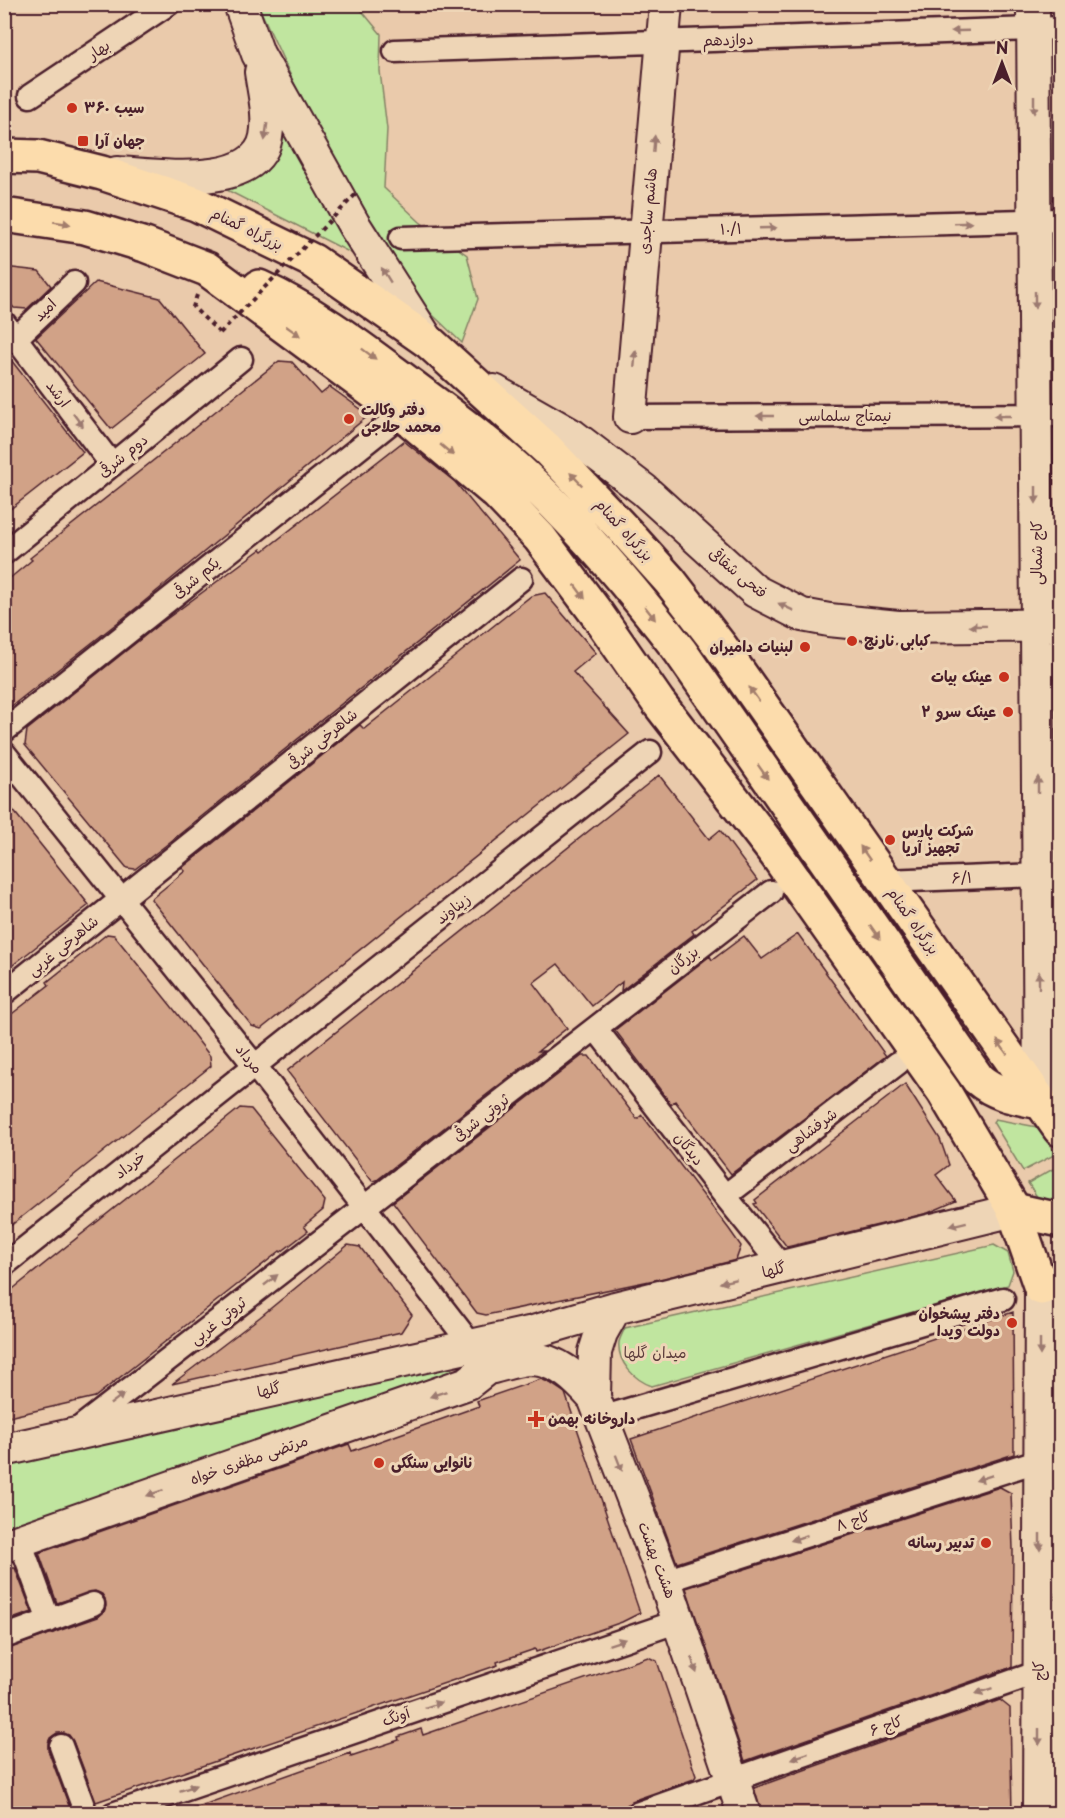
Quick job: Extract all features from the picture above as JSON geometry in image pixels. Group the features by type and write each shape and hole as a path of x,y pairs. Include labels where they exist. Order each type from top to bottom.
{"main road":[{"path":"240,4 258,54 354,225 429,342"},
{"name":"هاشم ساجدی","path":"630,417 666,4"},
{"name":"کاج شمالی","path":"1042,20 1048,220 1049,625 1038,875 1050,1102"},
{"path":"102,173 215,175 248,164 261,151 268,125 258,54"},
{"path":"4,139 38,157"},
{"name":"بزرگراه گمنام","path":"4,156 38,157 102,173 196,204 313,261 429,342 547,449 670,581 721,647 885,881 1050,1102 1060,1129"},
{"path":"4,215 85,227 239,278 274,294 318,318 418,391 526,476 597,550 680,651 978,1078 989,1088 1002,1094 1050,1102"},
{"path":"207,268 402,414 498,494 540,538 597,614 658,702 776,855 944,1092 1014,1210 1060,1220"},
{"name":"فتحی شقاقی","path":"467,376 573,436 644,490 755,591 802,615 898,627 1049,625"},
{"name":"گلها","path":"4,1450 480,1356 533,1332 615,1308 1014,1210"},
{"name":"کاج","path":"1014,1210 1051,1285 1040,1460 1050,1501 1039,1672 1039,1814"},
{"name":"هشت بهشت","path":"615,1308 601,1333 595,1352 593,1372 598,1408 666,1581 744,1814"},
{"path":"480,1356 530,1359 548,1362 564,1369 578,1380 598,1408"},
{"name":"مرتضی مظفری خواه","path":"12,1544 468,1383 480,1356"}],"street":[{"name":"بهار","path":"30,96 168,4"},
{"name":"دوازدهم","path":"394,51 663,42 1042,20"},
{"name":"۱۰/۱","path":"401,238 1048,220"},
{"name":"امید","path":"10,331 74,283"},
{"name":"ارشد","path":"10,331 112,465"},
{"name":"دوم شرقی","path":"4,553 241,360"},
{"name":"نیمتاج سلماسی","path":"630,417 1048,415"},
{"name":"یکم شرقی","path":"4,731 388,425"},
{"name":"شاهرخی شرقی","path":"122,899 521,579"},
{"name":"زیناوند","path":"255,1066 650,752"},
{"name":"مرداد","path":"8,765 122,899 366,1207 480,1356"},
{"name":"۶/۱","path":"885,881 1038,875"},
{"name":"بزرگان","path":"596,1029 771,892"},
{"name":"شاهرخی غربی","path":"4,993 122,899"},
{"name":"دیدگان","path":"596,1029 783,1268"},
{"name":"ثروتی شرقی","path":"366,1207 596,1029"},
{"name":"شرفشاهی","path":"725,1196 898,1063"},
{"name":"خرداد","path":"4,1265 255,1066"},
{"name":"ثروتی غربی","path":"71,1435 366,1207"},
{"path":"598,1408 1003,1299"},
{"name":"کاج ۸","path":"666,1581 1040,1460"},
{"path":"12,1544 48,1621"},
{"path":"4,1636 93,1604"},
{"name":"آونگ","path":"113,1814 679,1621"},
{"name":"کاج ۶","path":"636,1814 1039,1672"},
{"path":"61,1746 86,1814"}],"path":[{"path":"193,307 220,333 358,192"}],"green space":[{"path":"258,5 357,5 381,34 380,71 387,129 384,188 420,222 467,255 478,299 462,343 413,296 383,252 306,109"},
{"path":"286,125 351,253 225,189 268,169"},
{"path":"995,1119 1037,1127 1056,1154 1023,1171 993,1122"},
{"path":"1060,1165 1060,1204 1041,1203 1028,1183"},
{"name":"میدان گلها","path":"994,1245 1008,1253 1013,1271 1008,1285 652,1386 639,1380 628,1370 621,1357 619,1342 625,1328"},
{"path":"451,1362 452,1375 5,1536 5,1461"}],"building":[{"path":"4,267 39,271 51,286 27,309 14,308 4,297"},
{"path":"96,282 160,298 205,354 111,429 36,338"},
{"path":"4,351 83,452 4,514"},
{"path":"279,361 292,362 321,394 330,387 369,415 140,605 4,712 4,583 32,560 30,558"},
{"path":"404,441 455,482 520,560 165,846 135,869 127,868 25,745 27,730 157,626 261,549 263,551"},
{"path":"545,593 596,653 573,672 629,734 261,1029 252,1026 151,899 185,871 182,868 360,725 364,729 531,596"},
{"path":"659,775 709,839 720,830 757,880 692,931 694,934 621,991 622,982 592,1006 558,964 533,983 567,1028 538,1051 543,1051 377,1180 372,1181 287,1071"},
{"path":"4,799 89,905 4,972"},
{"path":"107,934 114,935 172,1007 210,1056 211,1066 4,1231 4,1020 49,985 47,982"},
{"path":"798,934 886,1056 731,1174 675,1101 671,1104 615,1030 710,956 712,960 744,936 762,959"},
{"path":"582,1056 589,1056 637,1119 642,1115 729,1229 741,1246 736,1260 664,1278 486,1315 477,1313 393,1202"},
{"path":"905,1084 940,1139 949,1165 936,1175 956,1201 928,1213 787,1247 754,1204 757,1203 755,1200"},
{"path":"240,1108 251,1109 325,1201 323,1210 304,1226 308,1231 95,1397 4,1418 4,1296"},
{"path":"348,1245 360,1247 412,1315 401,1332 172,1384 260,1317"},
{"path":"1013,1312 1014,1454 677,1563 631,1439"},
{"path":"541,1379 565,1393 640,1613 622,1622 536,1652 535,1649 497,1662 498,1665 96,1802 73,1741 69,1735 57,1733 50,1738 48,1750 71,1811 63,1814 4,1814 4,1650 98,1617 104,1612 106,1606 102,1594 95,1591 57,1603 39,1553 349,1444 352,1451 479,1406 477,1401"},
{"path":"1000,1487 1011,1493 1012,1667 745,1761 686,1588"},
{"path":"15,1568 32,1612 4,1622 4,1570"},
{"path":"648,1657 657,1661 696,1776 694,1779 632,1801 625,1808 607,1814 186,1814 186,1811 350,1753 351,1756 399,1740 398,1737 421,1729 423,1735"},
{"path":"1000,1700 1010,1708 1012,1814 762,1814 754,1788"}],"place":[{"name":"سیب ۳۶۰","path":"72,108"},
{"name":"جهان آرا","path":"83,141"},
{"name":"دفتر وکالت محمد حلاجی","path":"349,419"},
{"name":"کبابی نارنج","path":"852,641"},
{"name":"لبنیات دامیران","path":"805,647"},
{"name":"عینک بیات","path":"1004,677"},
{"name":"عینک سرو ۲","path":"1008,712"},
{"name":"شرکت پارس تجهیز آریا","path":"890,840"},
{"name":"دفتر پیشخوان دولت ویدا","path":"1012,1323"},
{"name":"داروخانه بهمن","path":"536,1419"},
{"name":"نانوایی سنگکی","path":"379,1463"},
{"name":"تدبیر رسانه","path":"986,1543"}]}
